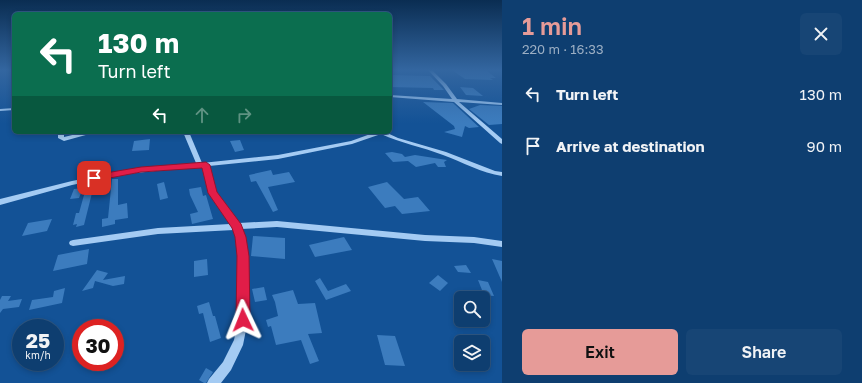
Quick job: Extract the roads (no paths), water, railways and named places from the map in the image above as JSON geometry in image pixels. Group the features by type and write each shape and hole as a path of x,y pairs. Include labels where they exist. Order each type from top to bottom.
{"street":[{"path":"448,88 456,101 502,142"},
{"path":"392,96 502,104"},
{"path":"0,110 12,109"},
{"path":"61,134 61,138 64,139 83,134"},
{"path":"187,134 203,165 213,193 237,227 243,256 243,320 239,341 226,366 214,383"},
{"path":"0,202 44,190 126,172 298,154 357,141 376,134"},
{"path":"385,134 396,139 444,153 494,173 502,174"},
{"path":"73,243 158,231 277,224 425,238 474,240 502,244"}]}
